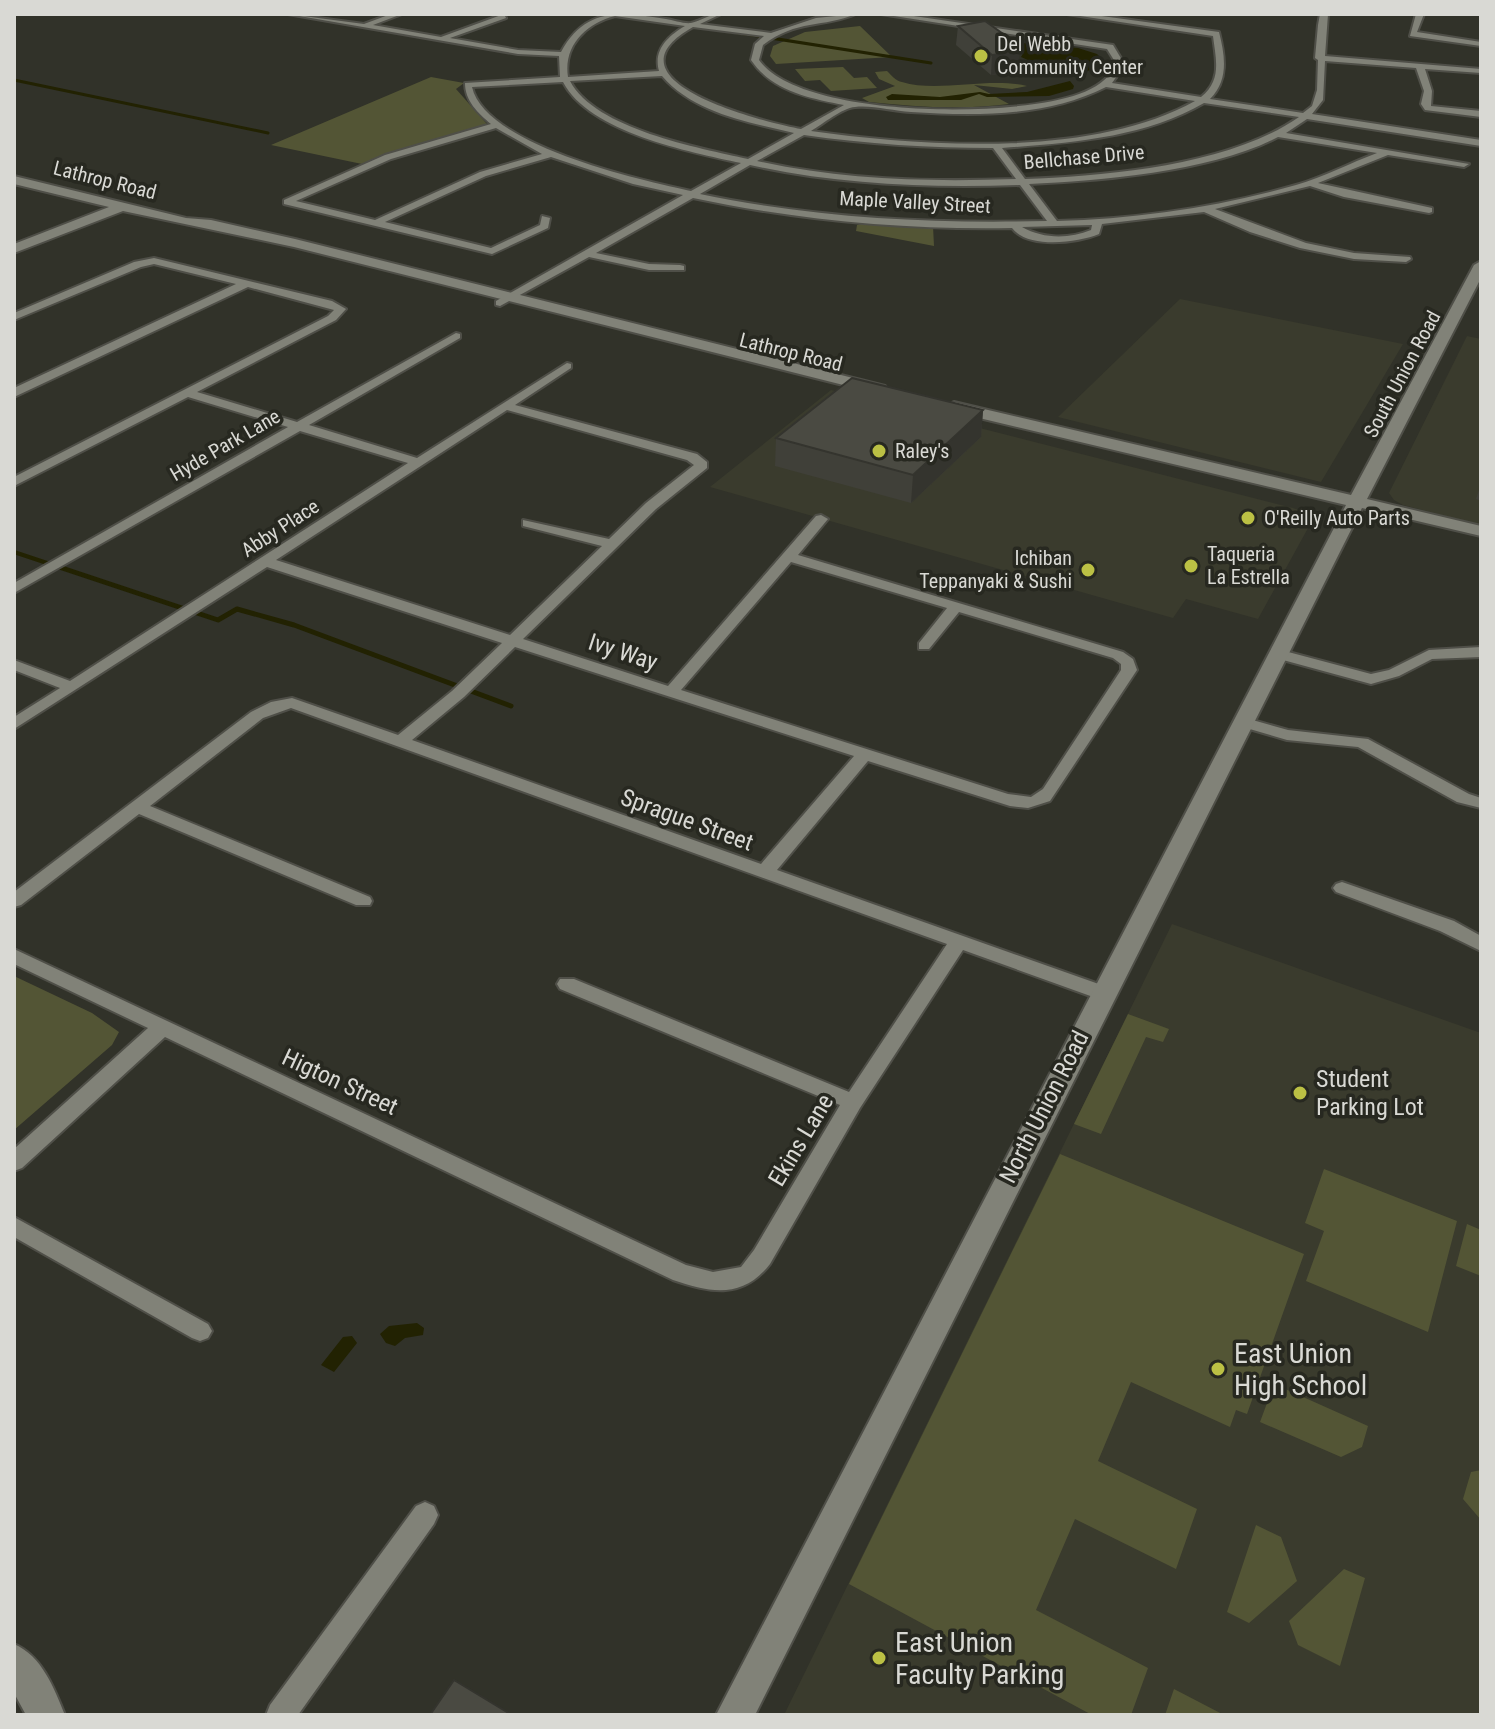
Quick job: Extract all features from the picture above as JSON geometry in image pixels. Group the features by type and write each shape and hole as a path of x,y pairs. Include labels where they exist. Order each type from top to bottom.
{"street":[{"path":"292,14 518,52 564,54"},
{"path":"363,26 398,14"},
{"path":"664,73 566,80 562,65 564,54 580,32 611,14 772,35"},
{"path":"717,14 690,25 663,46 659,62 664,73 677,87 711,107 755,121 803,131 890,142 995,145 1085,137 1160,120 1205,98 1220,79 1216,34 1071,14"},
{"path":"852,14 808,22 772,35 756,49 755,60 762,71 791,88 852,104 945,112 1012,109 1068,100 1109,83 1481,140"},
{"path":"885,14 1110,47 1121,65 1109,83"},
{"path":"1307,113 1317,106 1324,88 1319,58 1319,29 1324,14"},
{"path":"1420,14 1413,34 1481,44"},
{"path":"441,40 503,16"},
{"path":"1319,58 1481,71"},
{"path":"1419,64 1428,91 1425,104 1428,108 1481,114"},
{"name":"Maple Valley Street","path":"566,80 468,85 468,92 480,110 498,125 551,154 625,181 692,196 806,214 1016,225 1094,221 1206,209 1314,185 1387,152"},
{"name":"Bellchase Drive","path":"566,80 580,98 600,113 666,142 748,163 890,180 1024,181 1148,170 1225,154 1275,134 1307,113"},
{"path":"506,300 852,104"},
{"path":"498,125 388,157 287,202 497,251 545,226 545,218"},
{"path":"1275,134 1464,164"},
{"path":"995,145 1054,223"},
{"path":"376,223 483,174 551,154"},
{"name":"Lathrop Road","path":"14,180 186,222 193,227 891,395"},
{"path":"1314,185 1429,210"},
{"path":"14,249 121,207"},
{"path":"1206,209 1250,230 1285,242 1371,258 1406,259"},
{"path":"1016,225 1018,230 1037,237 1070,239 1095,232 1098,226 1094,221"},
{"path":"588,254 649,267 680,268"},
{"path":"14,317 147,261 168,261 341,309 332,318 14,482"},
{"name":"South Union Road","path":"1355,506 1481,265"},
{"path":"14,393 247,283"},
{"name":"Hyde Park Lane","path":"14,589 456,336"},
{"name":"Abby Place","path":"14,724 567,366"},
{"path":"187,393 418,462"},
{"path":"400,742 458,694 651,506 700,469 699,461 664,449 506,406"},
{"path":"937,406 1355,506 1481,531"},
{"path":"1355,506 1481,542"},
{"name":"North Union Road","path":"735,1715 1355,506"},
{"path":"670,693 821,519"},
{"path":"528,523 612,544"},
{"path":"787,556 955,608 924,646"},
{"name":"Ivy Way","path":"264,561 1004,799 1038,802 1049,793 1129,670 1128,662 1118,655 955,608"},
{"path":"1277,654 1371,679 1394,673 1429,655 1481,652"},
{"path":"14,665 70,686"},
{"name":"Sprague Street","path":"138,807 257,715 277,705 292,703 1103,993"},
{"path":"1242,722 1287,735 1362,742 1463,798 1481,803"},
{"path":"764,873 864,755"},
{"path":"14,901 138,807 363,901"},
{"path":"1342,888 1447,926 1481,944"},
{"name":"Ekins Lane","path":"645,1255 681,1273 713,1282 748,1275 762,1257 853,1102 959,941"},
{"name":"Higton Street","path":"14,956 645,1255"},
{"path":"567,984 853,1102"},
{"path":"14,1162 163,1027"},
{"path":"14,1226 200,1331"},
{"path":"280,1715 425,1515"},
{"path":"14,1663 31,1684 46,1715"}],"shaded area":[{"path":"1009,42 1078,48 1097,54 1103,60 1082,73 1054,75 1038,70 1037,64 1021,57 1024,52 1014,49"},
{"path":"1070,81 1073,89 1049,96 987,97 979,94 961,100 888,100 886,97 892,94 940,97 980,92 1027,92"},
{"path":"1180,299 1403,344 1321,482 1058,417"},
{"path":"1467,336 1481,339 1481,525 1403,505 1389,493"},
{"path":"831,390 1293,508 1313,519 1258,619 1186,599 1173,618 710,487"},
{"name":"East Union High School","path":"1172,924 1481,1033 1481,1715 784,1715"},
{"path":"417,1323 424,1328 423,1335 405,1338 395,1346 386,1343 380,1334 389,1326"},
{"path":"352,1336 357,1343 334,1372 321,1365 343,1337"}],"green space":[{"path":"860,26 892,57 776,64 770,56 773,46 805,32"},
{"path":"843,67 854,78 867,77 877,88 831,91 820,80 805,81 795,69"},
{"path":"887,71 898,80 916,85 996,83 1027,86 1012,89 974,85 1009,104 992,106 922,106 869,102 862,98 895,86 879,79 875,72"},
{"path":"431,77 464,83 456,89 487,124 362,164 271,145"},
{"path":"867,222 933,226 934,246 856,231 857,225"},
{"path":"14,976 92,1013 119,1032 112,1045 14,1130"},
{"path":"1128,1014 1169,1029 1163,1042 1146,1037 1101,1134 1074,1124"},
{"path":"1060,1154 1304,1254 1247,1414 1236,1410 1230,1427 1131,1382 1098,1461 1197,1509 1176,1569 1075,1519 1036,1610 1148,1668 1131,1715 1092,1715 849,1584"},
{"path":"1324,1169 1457,1221 1428,1332 1306,1281 1324,1231 1305,1223"},
{"path":"1467,1224 1481,1230 1481,1276 1456,1266"},
{"path":"1274,1384 1368,1426 1362,1447 1341,1457 1260,1422"},
{"path":"1481,1470 1481,1520 1463,1499 1471,1472"},
{"path":"1256,1525 1281,1537 1297,1581 1249,1623 1227,1612"},
{"path":"1344,1569 1365,1578 1340,1666 1298,1645 1289,1621"},
{"path":"1174,1689 1224,1715 1165,1715"}],"building":[{"path":"985,21 1020,46 1012,46 1020,52 992,55 958,26"},
{"path":"852,378 983,410 913,475 776,438"},
{"path":"454,1680 512,1715 430,1715"}],"waterway":[{"path":"726,31 931,63"},
{"path":"14,80 268,133"},
{"path":"14,552 218,620 237,609 294,625 511,706"}],"place":[{"name":"Del Webb Community Center","path":"981,56"},
{"name":"Raley's","path":"879,451"},
{"name":"O'Reilly Auto Parts","path":"1248,518"},
{"name":"Taqueria La Estrella","path":"1191,566"},
{"name":"Ichiban Teppanyaki & Sushi","path":"1088,570"},
{"name":"Student Parking Lot","path":"1300,1093"},
{"name":"East Union High School","path":"1218,1369"},
{"name":"East Union Faculty Parking","path":"879,1658"}]}
